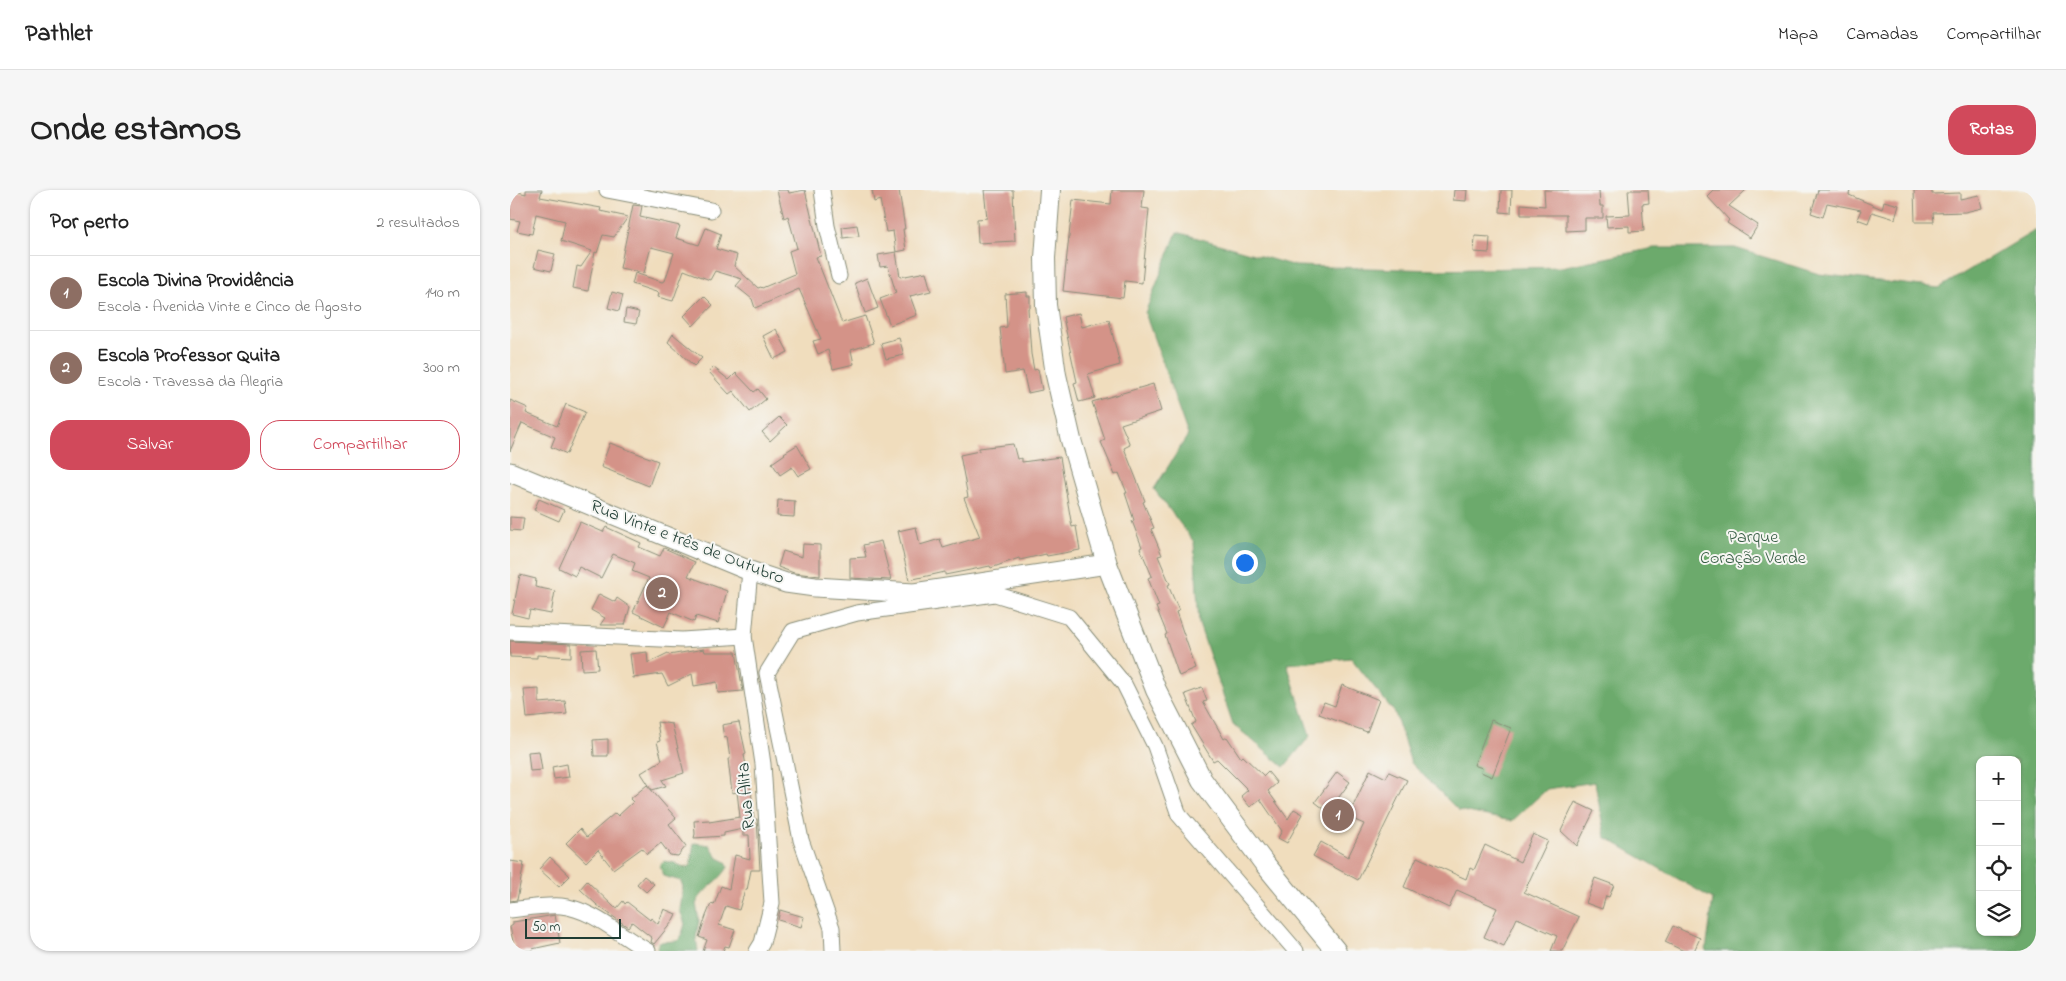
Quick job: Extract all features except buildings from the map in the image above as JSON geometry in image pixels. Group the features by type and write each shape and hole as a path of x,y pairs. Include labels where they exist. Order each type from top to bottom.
{"main road":[{"path":"1050,190 1045,258 1046,305 1056,375 1071,440 1107,564 1156,690 1202,780 1264,863 1336,951"}],"street":[{"path":"607,190 712,210"},
{"path":"822,190 827,226 839,276"},
{"name":"Rua Vinte e três de Outubro","path":"510,472 750,571 786,583 815,587 914,593 1107,564"},
{"name":"Rua Alita","path":"750,571 744,636 764,764 772,903 762,943 758,951"},
{"path":"833,951 832,928 801,840 768,673 793,631 856,613 994,594 1069,617 1124,684 1155,746 1179,815 1296,951"},
{"path":"510,632 682,640 744,636"},
{"path":"510,910 564,906 588,913 648,951"}],"green space":[{"name":"Parque Coração Verde","path":"2036,230 2036,951 1706,951 1713,899 1605,837 1595,782 1547,789 1512,821 1458,810 1411,763 1395,713 1351,658 1287,664 1310,736 1284,767 1233,724 1199,624 1194,542 1154,489 1188,435 1145,313 1177,232 1295,266 1438,270 1561,267 1654,248 1735,248 1819,274 1939,288"},
{"path":"694,843 710,845 718,858 726,862 728,867 702,894 696,904 699,921 696,938 698,951 658,951 659,942 677,941 681,937 685,924 680,910 683,887 681,881 663,876 660,865 664,861 675,863 685,868 690,866"}],"place":[{"name":"Escola Professor Quita","path":"662,593"},
{"name":"Escola Divina Providência","path":"1338,815"}]}
